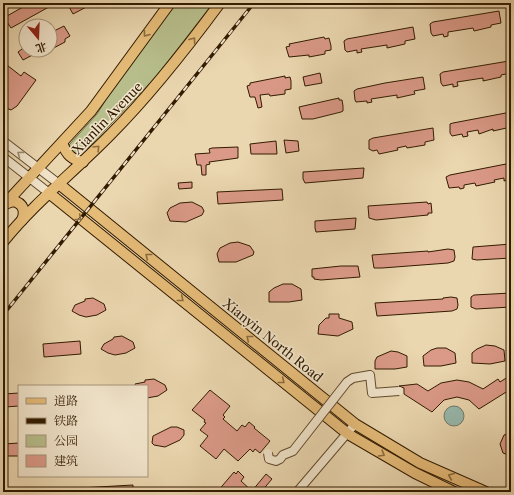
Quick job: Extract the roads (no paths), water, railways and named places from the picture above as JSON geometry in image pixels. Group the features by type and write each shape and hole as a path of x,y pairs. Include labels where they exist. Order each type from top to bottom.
{"main road":[{"name":"Xianlin Avenue","path":"4,205 91,111 170,3"},
{"name":"Xianlin Avenue","path":"3,242 22,220 83,162 147,96 189,46 220,3"},
{"path":"62,143 66,153 73,159 83,162"},
{"name":"Xianyin North Road","path":"59,184 355,424 420,463 486,492"},
{"name":"Xianyin North Road","path":"49,193 348,434 415,473 454,492"},
{"path":"4,205 13,201 21,205 24,214 22,220"}],"street":[{"path":"3,141 59,184"},
{"path":"3,157 49,193"},
{"path":"268,453 270,459 276,461 283,455 293,451 347,382 353,378 370,375 372,393 399,391"},
{"path":"297,492 355,424"}],"water":[{"path":"454,406 461,409 464,416 461,423 454,426 447,423 444,416 447,409"}],"railway":[{"path":"3,315 254,3"}]}
